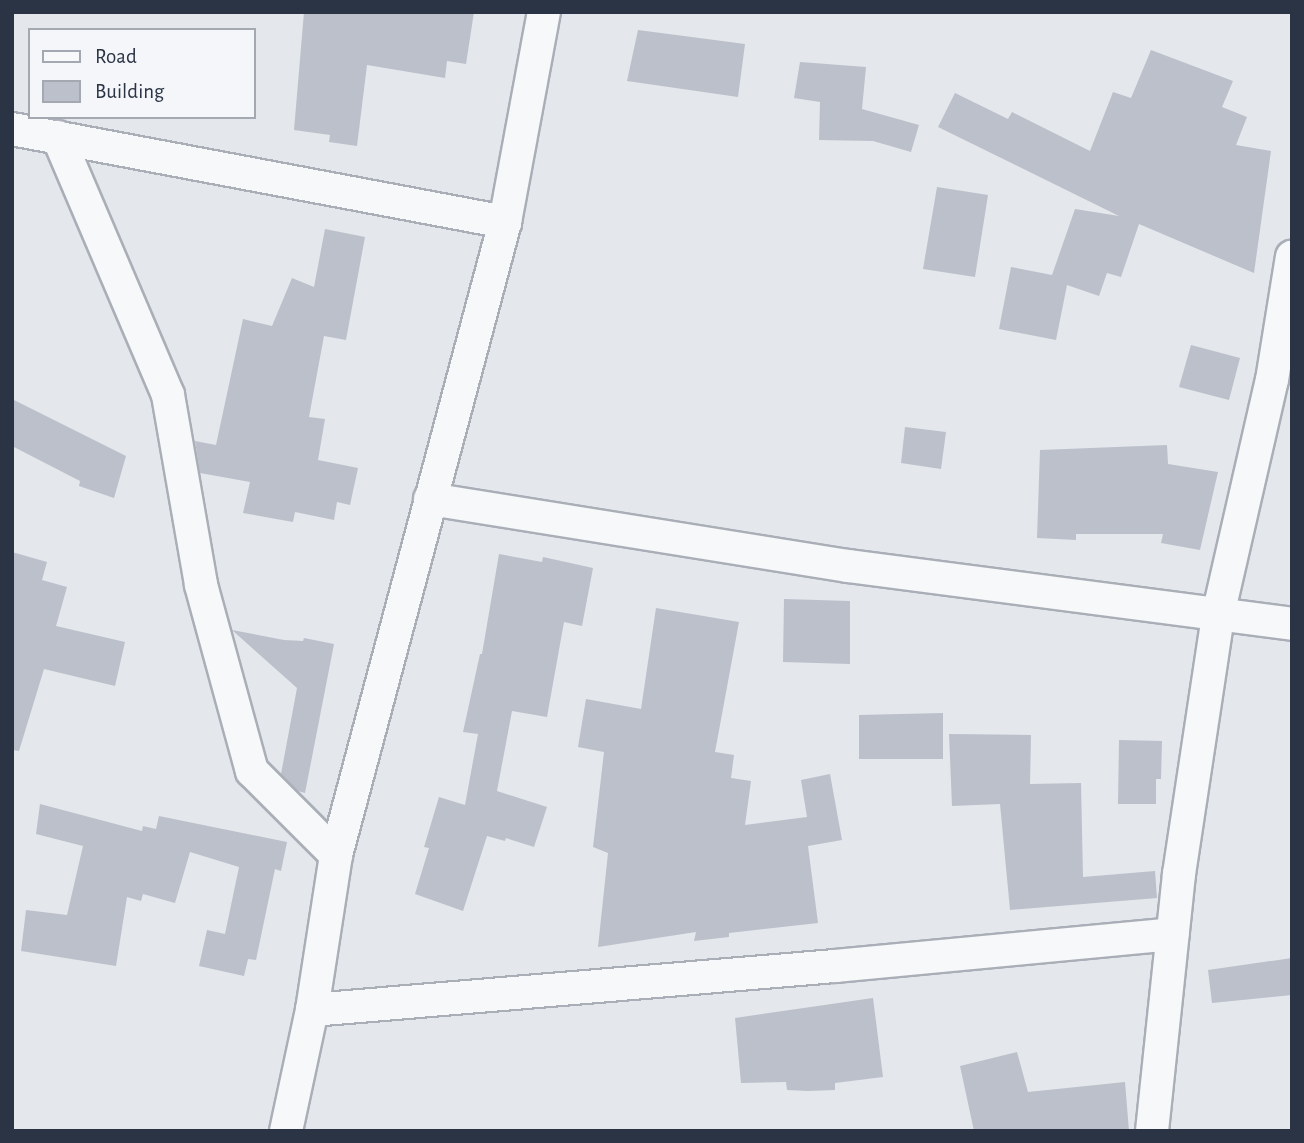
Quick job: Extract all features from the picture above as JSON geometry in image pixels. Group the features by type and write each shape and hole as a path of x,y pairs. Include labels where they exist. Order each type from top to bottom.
{"street":[{"path":"286,1131 312,1010 336,855 505,222 544,12"},
{"path":"12,129 505,222"},
{"path":"58,137 168,395 201,585 252,771 336,855"},
{"path":"1152,1131 1172,934 1218,615 1272,380 1292,257"},
{"path":"430,499 848,566 1292,624"},
{"path":"312,1010 821,968 1172,934"}],"building":[{"path":"304,12 474,12 466,64 447,61 445,78 367,65 357,146 329,142 330,135 294,130"},
{"path":"638,30 745,44 738,97 627,81"},
{"path":"1151,50 1233,81 1222,107 1247,117 1236,145 1271,151 1254,273 1139,224 1121,277 1107,273 1099,296 1067,285 1056,340 999,329 1011,267 1052,275 1075,209 1119,216 938,127 955,93 1008,119 1012,112 1090,151 1113,92 1131,98"},
{"path":"800,62 866,67 862,109 919,125 911,152 873,141 819,140 820,102 794,98"},
{"path":"937,187 988,195 975,277 923,269"},
{"path":"325,229 365,237 346,340 324,336 309,417 325,419 318,460 358,468 350,505 337,502 334,520 295,512 293,522 243,513 250,482 200,473 195,441 216,445 243,319 272,326 292,278 314,287"},
{"path":"1191,345 1240,358 1229,400 1179,387"},
{"path":"12,399 126,456 114,498 79,486 80,481 12,446"},
{"path":"905,427 946,432 941,469 901,463"},
{"path":"1167,445 1168,464 1218,472 1200,550 1161,543 1163,534 1076,534 1076,540 1037,538 1040,450"},
{"path":"12,552 47,562 42,580 67,587 56,626 125,642 115,686 44,669 19,751 12,750"},
{"path":"499,554 542,562 543,557 593,568 582,626 564,622 547,717 512,711 497,791 547,807 534,847 506,838 505,841 487,836 463,911 415,894 429,848 424,847 439,797 465,805 478,734 463,732 482,654"},
{"path":"784,599 850,601 850,664 783,662"},
{"path":"656,608 739,622 715,752 734,755 731,778 751,781 745,825 807,817 801,780 830,774 842,840 808,846 818,923 729,933 729,937 694,941 696,932 598,947 608,853 593,847 604,752 578,747 586,699 641,709"},
{"path":"232,630 284,640 303,641 304,638 334,644 305,793 298,791 281,774 297,688"},
{"path":"943,713 943,759 859,759 859,715"},
{"path":"949,734 1031,735 1030,784 1081,783 1083,877 1155,871 1157,898 1010,910 1000,804 952,806"},
{"path":"1119,740 1162,741 1161,779 1156,779 1156,804 1118,804"},
{"path":"40,804 142,831 143,826 156,829 159,816 287,842 281,871 275,869 256,960 248,959 244,976 199,966 207,930 225,934 239,867 190,852 175,903 143,894 141,901 127,897 116,966 21,951 26,910 67,915 83,846 36,834"},
{"path":"1292,958 1292,995 1212,1003 1208,970"},
{"path":"873,998 883,1077 835,1083 835,1090 787,1090 786,1082 741,1083 735,1018"},
{"path":"1017,1052 1028,1092 1125,1082 1129,1131 974,1131 960,1066"}]}
